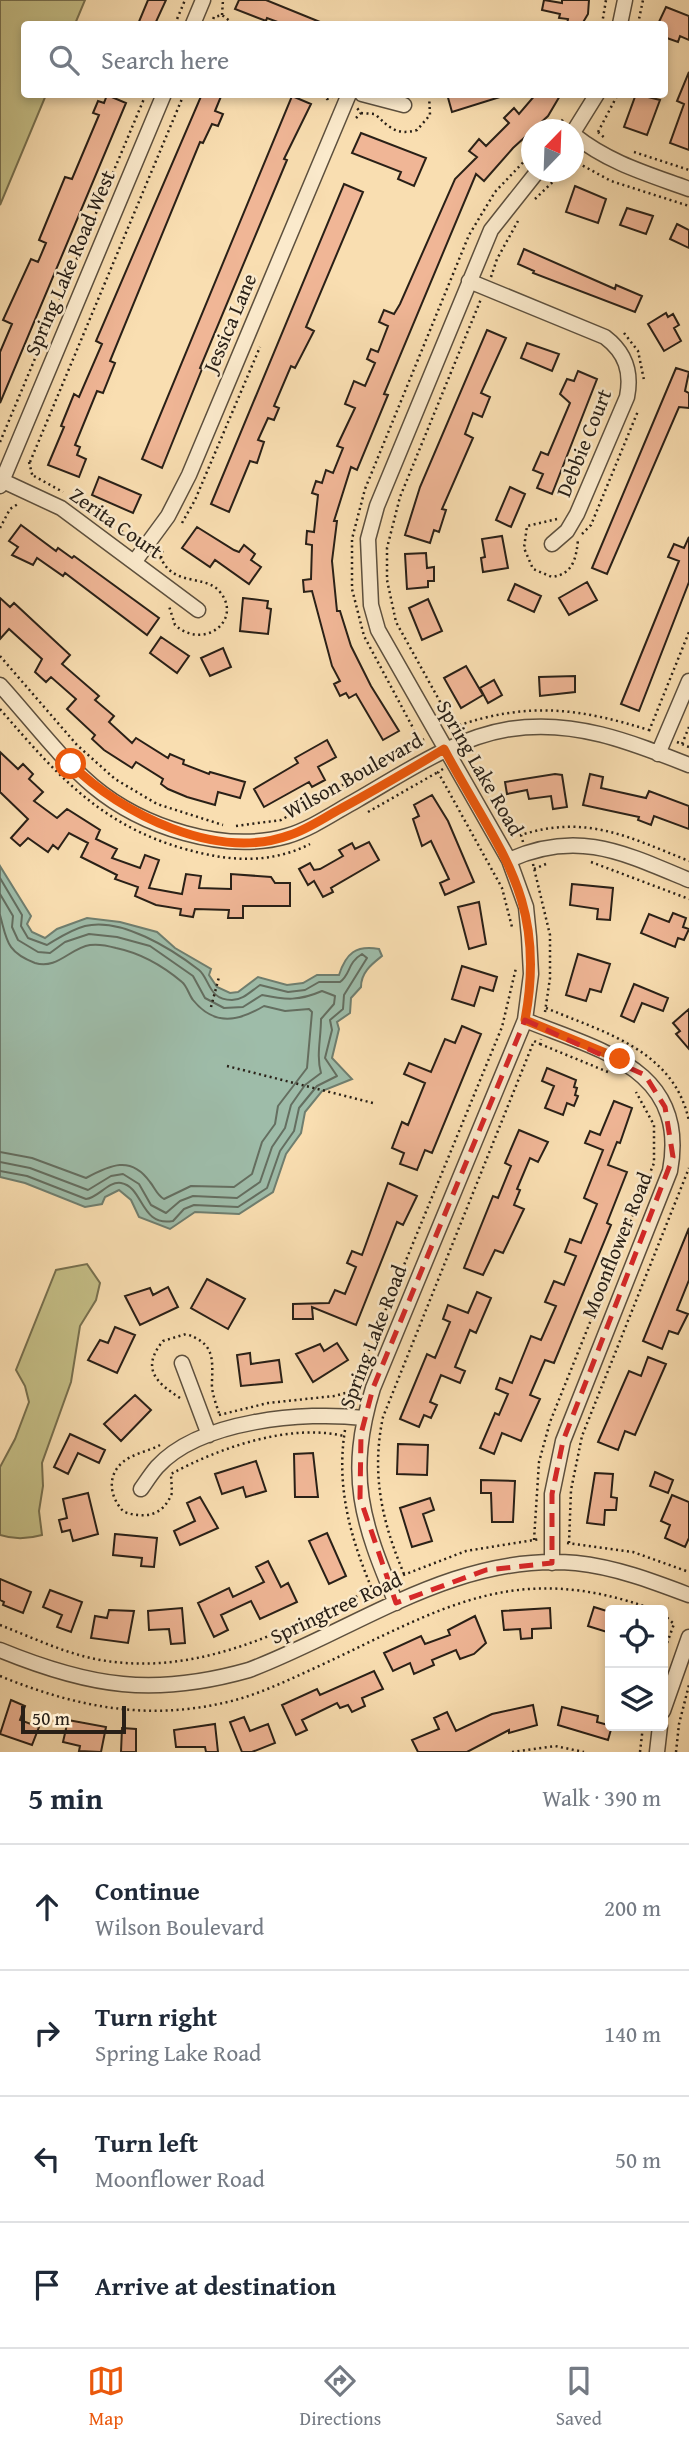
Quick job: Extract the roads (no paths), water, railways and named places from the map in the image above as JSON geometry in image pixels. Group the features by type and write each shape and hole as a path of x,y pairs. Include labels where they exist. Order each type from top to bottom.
{"street":[{"path":"196,21 203,0"},
{"path":"621,21 625,0"},
{"name":"Spring Lake Road West","path":"1,483 161,98"},
{"name":"Jessica Lane","path":"135,561 167,516 189,475 347,98"},
{"path":"377,98 404,105"},
{"path":"582,119 595,98"},
{"path":"584,143 626,167 689,189"},
{"name":"Spring Lake Road","path":"396,1603 371,1543 360,1498 358,1472 364,1418 393,1337 525,1020 531,974 526,906 509,860 378,630 368,583 368,539 377,506 469,281 496,222 529,182"},
{"name":"Debbie Court","path":"469,281 605,337 615,345 628,367 627,397 577,514 566,531 552,544"},
{"name":"Zerita Court","path":"1,483 61,508 198,610"},
{"path":"658,754 689,681"},
{"name":"Wilson Boulevard","path":"0,685 71,764 104,794 166,826 219,840 249,842 289,836 444,749 498,731 542,726 587,730 689,765"},
{"path":"509,860 528,852 565,844 610,849 689,880"},
{"name":"Moonflower Road","path":"525,1020 620,1059 645,1075 665,1107 673,1145 670,1171 563,1441 552,1494 552,1563"},
{"path":"182,1363 209,1435"},
{"path":"141,1489 158,1466 196,1439 289,1418 364,1418"},
{"name":"Springtree Road","path":"0,1650 29,1662 99,1681 133,1686 177,1685 249,1670 439,1584 486,1570 526,1563 552,1563 613,1570 689,1595"},
{"path":"668,1697 689,1637"},
{"path":"657,1752 659,1731"}],"water":[{"path":"0,866 31,916 27,924 32,932 45,938 57,929 87,918 120,922 157,932 175,948 211,969 209,975 217,987 230,993 238,992 258,977 287,985 303,983 317,975 339,975 345,961 353,952 364,948 379,949 382,956 365,973 361,987 351,998 350,1013 337,1022 339,1029 332,1058 352,1079 322,1091 305,1112 301,1133 286,1154 273,1192 239,1214 195,1212 170,1229 139,1217 131,1200 119,1190 105,1197 102,1204 85,1207 25,1183 0,1177"}]}
